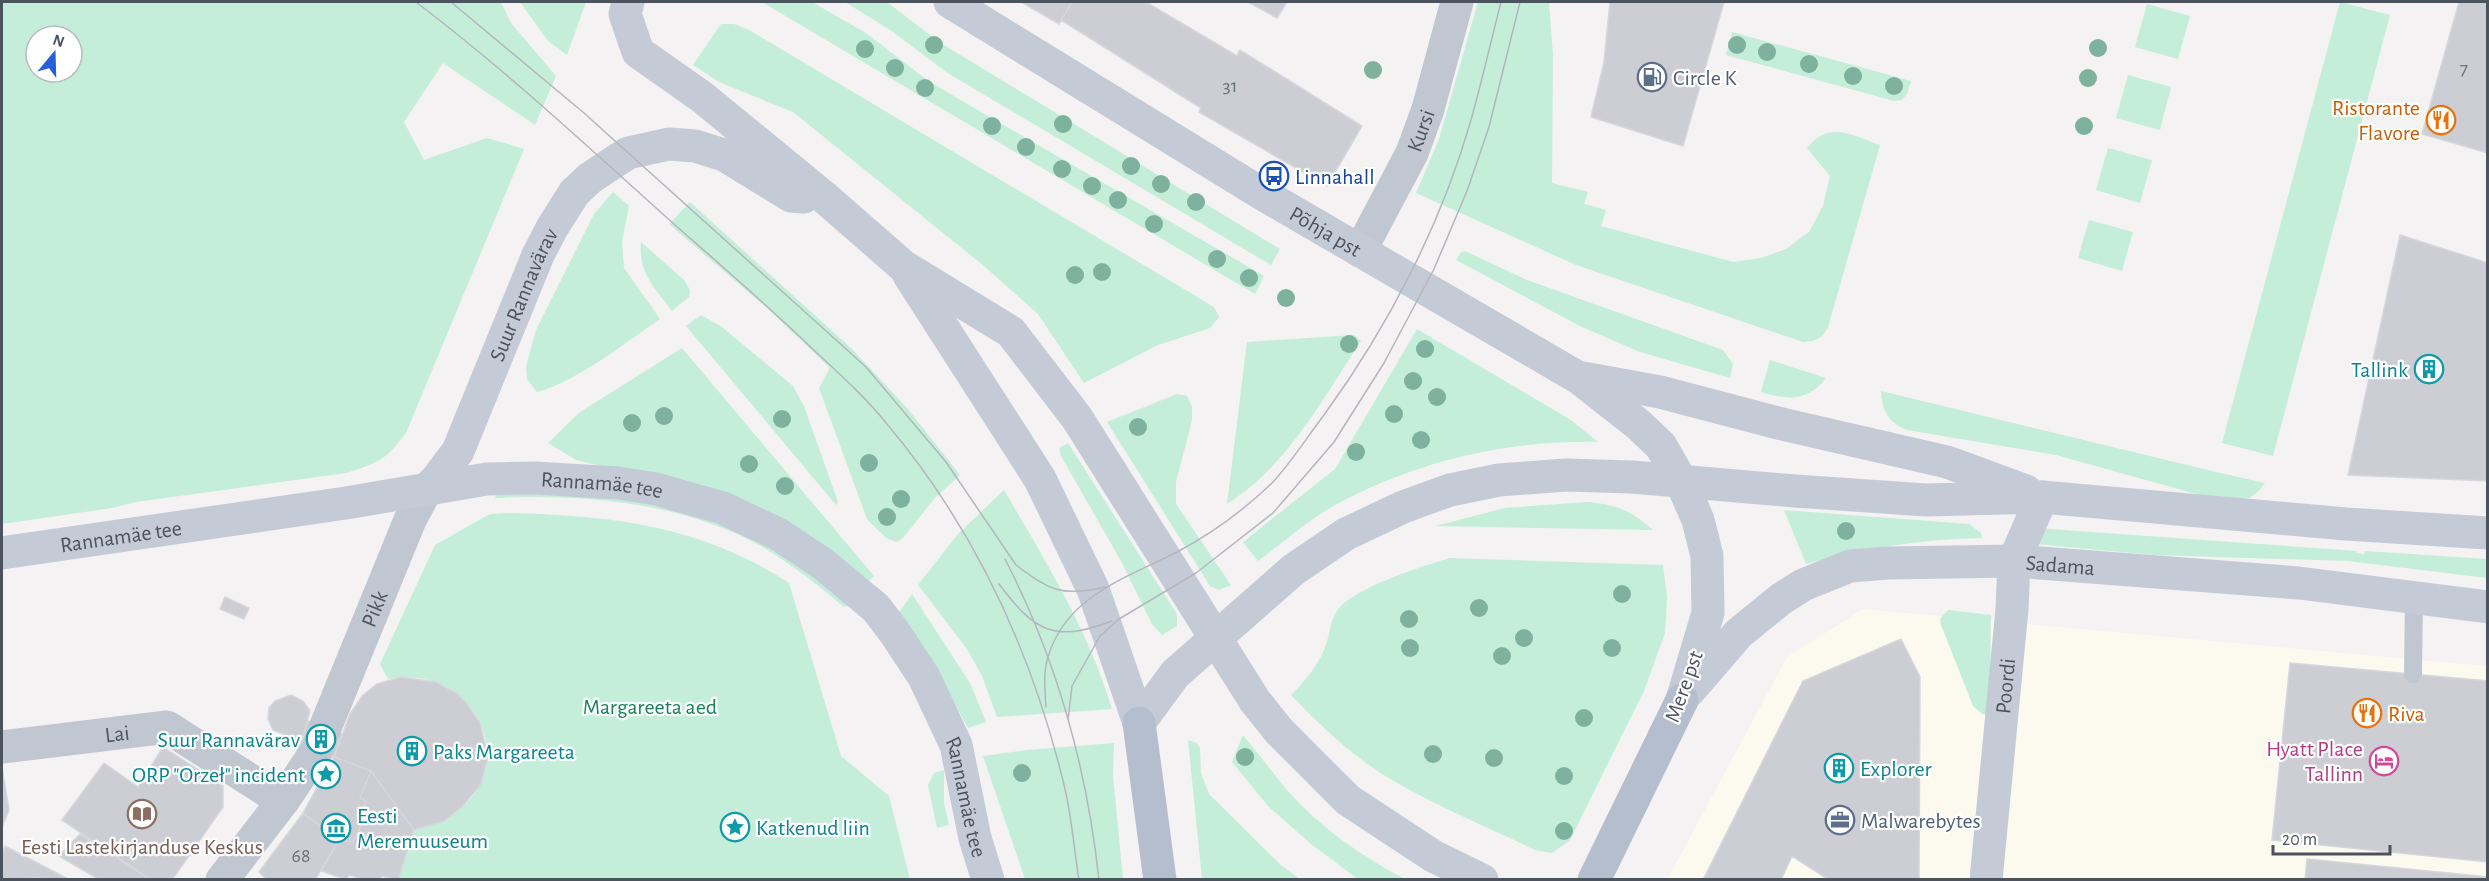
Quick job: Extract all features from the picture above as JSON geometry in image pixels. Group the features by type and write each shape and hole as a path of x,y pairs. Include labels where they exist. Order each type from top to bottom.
{"main road":[{"path":"628,2 625,14 638,52 702,97 824,197 903,266 1011,332 1077,418 1255,701 1279,731 1347,800 1433,856 1482,879"},
{"name":"Põhja pst","path":"950,2 1259,192 1579,378 1639,425 1661,446 1681,481"},
{"name":"Suur Rannavärav","path":"426,490 438,479 458,451 538,255 552,228 574,193 590,178 628,153 669,144 695,146 724,155 791,196 824,197"},
{"path":"903,266 1040,478 1093,589 1140,723 1160,879"},
{"path":"1579,378 1660,392 1782,424 1947,462 2042,497"},
{"path":"1140,723 1175,675 1215,638 1293,570 1346,534 1403,507 1450,490 1499,480 1566,475 1681,481 1926,500 2042,497 2346,524 2487,533"},
{"name":"Rannamäe tee","path":"2,553 487,479 547,478 618,483 656,489 723,508 778,534 802,549 849,583 876,608 924,677 956,745 975,838 988,879"},
{"name":"Mere pst","path":"1594,879 1682,700 1708,613 1707,556 1698,520 1681,481"},
{"name":"Poordi","path":"1986,879 2011,621 2014,561 2042,497"},
{"name":"Sadama","path":"1682,700 1739,633 1781,599 1813,581 1851,566 1888,563 2014,561 2299,583 2487,607"},
{"path":"2455,603 2487,599"}],"street":[{"name":"Kursi","path":"1360,251 1412,153 1428,109 1457,2"},
{"name":"Pikk","path":"222,879 283,801 321,739 410,519 426,490"},
{"name":"Lai","path":"2,747 167,727 283,801"}],"lane":[{"path":"2413,674 2414,598"}],"shaded area":[{"path":"1863,609 2487,666 2487,879 1667,880 1787,657"}],"green space":[{"path":"2,2 501,2 511,23 556,76 535,125 443,63 404,122 424,160 487,138 524,149 406,433 387,455 374,463 346,473 136,502 112,508 2,524"},
{"path":"520,2 586,2 567,55 548,41"},
{"path":"762,2 812,2 866,33 927,80 1264,276 1255,294"},
{"path":"845,2 887,2 939,42 1280,249 1271,265 946,72 893,32"},
{"path":"1478,2 1549,2 1553,56 1552,183 1588,192 1584,204 1606,210 1601,226 1733,262 1761,258 1786,249 1809,232 1823,206 1830,176 1807,148 1815,139 1824,134 1842,132 1880,145 1828,327 1821,337 1803,342 1576,265 1416,193 1439,139"},
{"path":"2340,2 2390,15 2273,456 2222,443"},
{"path":"2147,4 2190,16 2178,59 2135,47"},
{"path":"721,24 734,24 749,30 1214,307 1219,317 1210,328 1158,345 1084,383 1038,314 984,266 793,112 719,82 693,65"},
{"path":"1732,32 1911,81 1907,94 1902,100 1894,101 1726,55"},
{"path":"2128,75 2171,87 2160,130 2116,118"},
{"path":"2108,148 2152,160 2140,203 2096,190"},
{"path":"613,192 629,206 622,242 624,268 660,319 584,371 537,392 527,379 526,366 536,330 594,214"},
{"path":"690,202 852,349 908,409 960,475 934,499 903,538 897,542 886,538 867,519 819,388 830,368 768,309 669,224"},
{"path":"2089,220 2133,232 2122,271 2078,258"},
{"path":"641,242 684,280 690,290 689,297 672,311 649,280 642,263"},
{"path":"1465,251 1527,280 1723,350 1733,364 1730,378 1640,352 1580,326 1456,260 1461,252"},
{"path":"701,315 722,327 793,386 804,406 838,502 836,505 686,326"},
{"path":"1417,329 1571,420 1598,442 1564,442 1497,449 1463,456 1399,476 1367,489 1327,510 1258,561 1243,542 1335,469"},
{"path":"1354,335 1361,341 1302,430 1268,470 1227,504 1247,342"},
{"path":"682,348 874,576 869,581 604,467 576,460 548,443 580,412"},
{"path":"1770,360 1826,378 1812,391 1796,397 1779,397 1761,392"},
{"path":"1881,391 2265,483 2248,498 2225,502 2056,455 1907,430 1887,415"},
{"path":"1177,394 1187,396 1192,406 1192,420 1176,482 1176,504 1231,585 1219,590 1210,586 1107,422"},
{"path":"1068,443 1177,614 1177,626 1162,635 1152,624 1121,561 1061,456 1059,448"},
{"path":"1004,490 1079,624 1112,709 997,717 982,676 967,649 918,585 957,535"},
{"path":"498,491 569,491 680,507 761,539 851,604 844,607 803,574 759,545 729,530 697,519 664,510 597,500 495,498"},
{"path":"1587,502 1623,510 1653,530 1435,526 1505,508"},
{"path":"1784,510 1969,524 1981,533 1982,538 1893,545 1806,564"},
{"name":"Margareeta aed","path":"490,514 585,517 655,527 722,548 756,563 789,583 841,756 889,796 910,879 398,879 414,830 452,815 476,792 486,765 485,737 473,711 452,691 423,679 388,679 380,664 435,545"},
{"path":"2035,528 2357,551 2356,553 2364,554 2365,551 2487,559 2487,578 2348,561 2154,555 2024,543"},
{"path":"1450,558 1663,565 1667,597 1665,633 1644,691 1570,840 1552,853 1535,850 1400,785 1357,756 1291,695 1317,663 1326,645 1334,616 1345,602 1372,586"},
{"path":"912,594 970,683 986,722 968,728 932,662 898,614"},
{"path":"1948,610 1991,615 1990,715 1982,714 1973,706 1941,625 1940,619"},
{"path":"1243,735 1287,790 1327,829 1373,861 1405,879 1355,877 1311,844 1268,806 1232,762"},
{"path":"1188,740 1197,743 1200,748 1201,773 1209,794 1282,866 1300,879 1202,879"},
{"path":"1114,743 1113,776 1123,879 1025,879 983,756"},
{"path":"944,770 944,804 949,825 937,828 928,785 934,773"}],"building":[{"path":"1021,2 1072,2 1059,24"},
{"path":"1072,2 1146,2 1237,56 1240,50 1362,126 1327,186 1199,112 1201,108 1061,20"},
{"path":"1248,2 1287,2 1277,18"},
{"name":"Circle K","path":"1610,2 1724,2 1683,146 1591,117 1604,62"},
{"path":"2459,2 2488,2 2488,153 2422,134"},
{"name":"Tallink","path":"2400,235 2488,263 2488,481 2348,475"},
{"path":"225,597 249,608 244,619 220,609"},
{"name":"Explorer","path":"1901,639 1920,677 1919,880 1829,880 1792,856 1781,880 1703,880 1803,681"},
{"name":"Hyatt Place Tallinn","path":"2290,663 2488,681 2488,862 2272,840"},
{"name":"Paks Margareeta","path":"401,677 436,682 465,701 480,723 488,756 481,784 462,807 444,821 414,830 371,771 334,757 350,714 362,696 377,684"},
{"path":"291,695 303,701 310,711 299,750 279,742 283,734 273,730 268,719 269,708 275,701"},
{"name":"Suur Rannavärav","path":"308,721 342,734 334,757 301,744"},
{"name":"Eesti Lastekirjanduse Keskus","path":"163,747 223,786 223,807 172,880 151,880 62,820 104,763 138,787"},
{"path":"334,757 371,771 360,798 366,801 360,812 364,819 353,842 339,840 303,813"},
{"path":"2,767 9,810 2,827"},
{"path":"371,771 414,830 398,880 382,876 379,880 364,880 350,875 345,879 321,871 339,840 353,842 364,819 360,812 366,801 360,798"},
{"path":"303,813 339,840 315,880 267,880 259,872"},
{"path":"80,834 151,880 100,880 59,856"},
{"path":"5,846 70,880 35,878 2,880 2,854"},
{"path":"2307,859 2488,877 2488,880 2305,880"}],"tram line":[{"path":"416,2 516,83 784,322 863,397 919,465 974,550 1018,642 1052,739 1065,789 1079,880"},
{"path":"451,2 584,113 866,367 946,462 1016,565 1039,581 1058,590 1078,591 1105,587"},
{"path":"1046,707 1046,663 1057,636 1069,619 1100,591 1190,545 1250,503 1286,467 1370,347 1391,311 1428,236 1459,159 1501,2"},
{"path":"1068,720 1072,686 1100,636 1119,619 1196,573 1273,513 1334,442 1384,363 1434,269 1467,191 1489,127 1520,2"},
{"path":"1005,559 1040,635 1067,715 1094,838 1099,880"},
{"path":"999,584 1024,613 1035,623 1047,629 1060,632 1075,631 1112,621"}],"place":[{"name":"Circle K","path":"1652,77"},
{"name":"Ristorante Flavore","path":"2441,120"},
{"name":"Linnahall","path":"1274,176"},
{"name":"Tallink","path":"2429,369"},
{"name":"Riva","path":"2367,713"},
{"name":"Suur Rannavärav","path":"321,739"},
{"name":"Paks Margareeta","path":"412,751"},
{"name":"Hyatt Place Tallinn","path":"2384,761"},
{"name":"Explorer","path":"1839,768"},
{"name":"ORP \"Orzeł\" incident","path":"326,774"},
{"name":"Eesti Lastekirjanduse Keskus","path":"142,814"},
{"name":"Malwarebytes","path":"1840,820"},
{"name":"Katkenud liin","path":"735,827"},
{"name":"Eesti Meremuuseum","path":"336,828"}]}
